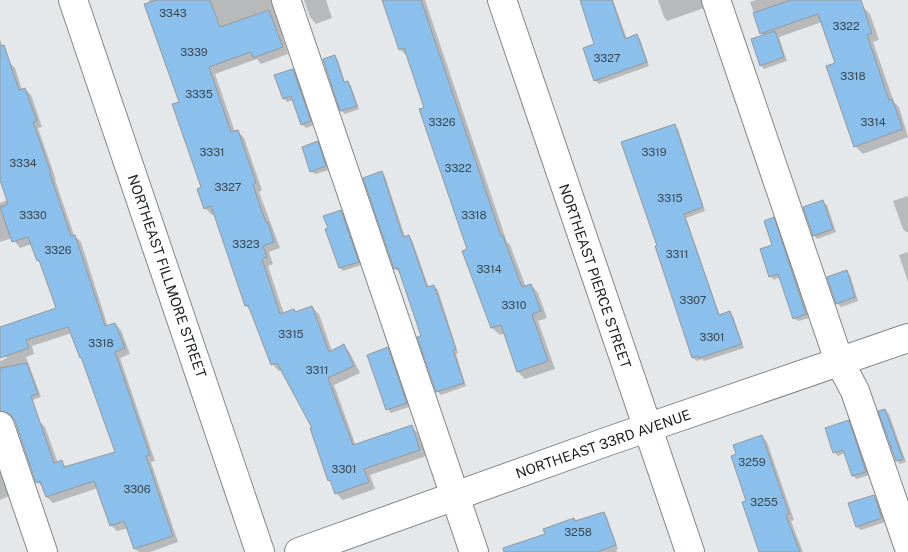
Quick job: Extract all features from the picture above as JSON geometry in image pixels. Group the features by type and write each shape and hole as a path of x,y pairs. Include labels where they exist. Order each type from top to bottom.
{"street":[{"name":"NORTHEAST FILLMORE STREET","path":"73,0 260,552"},
{"path":"286,0 474,552"},
{"name":"NORTHEAST PIERCE STREET","path":"502,0 690,552"},
{"path":"716,0 839,362 856,392 908,545"},
{"name":"NORTHEAST 33RD AVENUE","path":"299,552 908,338"},
{"path":"0,426 43,552"}],"building":[{"path":"157,0 210,0 220,27 269,10 283,47 253,58 251,52 209,67 231,132 238,130 256,183 253,185 274,242 263,246 267,257 262,259 280,314 294,309 295,312 312,306 329,352 344,344 354,366 328,378 353,445 412,425 420,450 364,469 369,482 335,494 330,480 328,481 310,428 312,428 277,363 271,365 248,305 245,306 211,206 204,209 197,189 201,187 172,104 179,102 144,4"},
{"path":"382,0 421,0 501,236 503,236 522,287 531,284 541,311 532,314 548,361 517,372 501,325 491,328 462,251 467,249 419,109 424,108 404,48 399,50"},
{"path":"580,0 612,0 625,39 637,34 647,62 594,81 583,48 594,44"},
{"path":"791,0 861,0 872,33 867,35 889,100 892,99 903,129 854,147 826,66 835,63 818,14 760,34 753,13"},
{"path":"775,31 784,57 760,66 751,39"},
{"path":"4,45 19,90 25,88 37,121 33,122 50,174 71,236 75,235 105,326 115,323 125,348 115,352 150,455 146,456 173,536 134,549 124,521 110,526 94,481 46,497 40,481 36,483 15,421 10,414 0,411 0,368 27,363 38,394 31,396 54,463 62,460 64,467 115,452 81,357 68,327 26,340 29,348 0,358 0,327 56,308 39,260 37,261 28,237 12,242 0,207 8,204 0,180 0,46"},
{"path":"335,55 344,82 348,81 357,106 340,111 323,59"},
{"path":"293,69 311,121 301,125 291,96 283,99 274,75"},
{"path":"675,124 703,207 684,214 719,315 730,311 742,344 699,358 698,356 692,358 655,246 657,246 621,142"},
{"path":"318,141 326,166 310,172 302,147"},
{"path":"382,171 403,237 409,235 427,287 434,285 456,349 453,350 464,383 436,392 417,337 421,336 398,268 394,269 363,178"},
{"path":"823,200 833,229 813,236 803,207"},
{"path":"341,210 359,262 339,268 325,229 328,228 323,216"},
{"path":"774,217 806,314 793,319 778,274 769,277 760,249 772,245 764,221"},
{"path":"847,270 855,297 836,304 827,277"},
{"path":"388,347 407,403 386,410 367,355"},
{"path":"885,409 903,459 896,461 878,411"},
{"path":"849,420 866,472 852,476 843,450 833,453 825,428"},
{"path":"762,435 789,514 786,515 800,552 759,552 742,502 746,501 731,456 736,454 733,445"},
{"path":"874,495 882,518 856,527 848,503"},
{"path":"604,512 616,545 597,552 504,552 503,548 545,534 543,529 574,518 575,521"}]}
